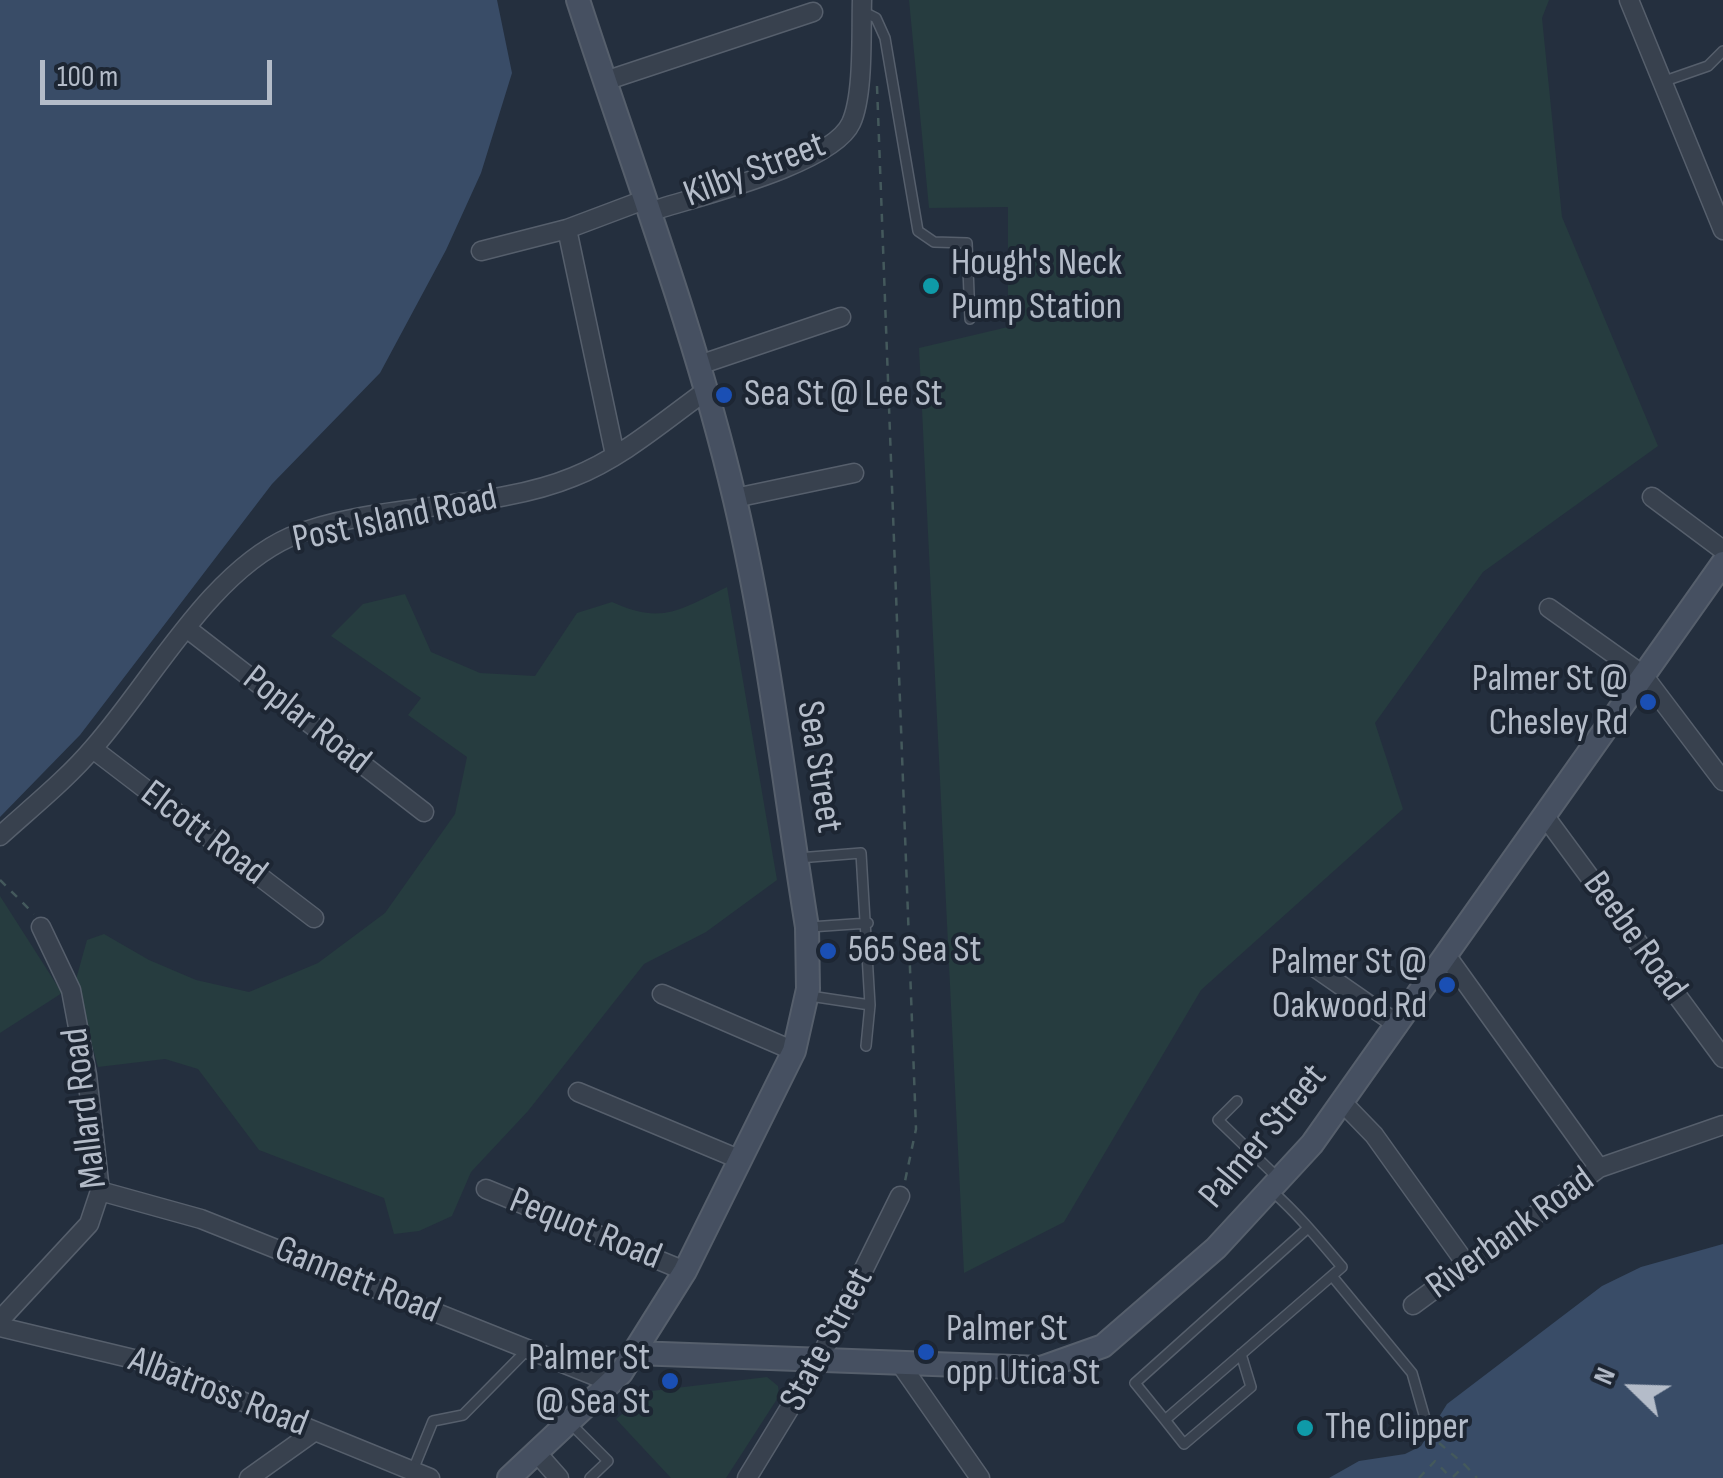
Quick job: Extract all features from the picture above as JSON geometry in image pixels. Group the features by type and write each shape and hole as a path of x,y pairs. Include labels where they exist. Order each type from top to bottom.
{"main road":[{"name":"Sea Street","path":"509,1478 635,1353 685,1271 794,1052 807,996 807,927 755,592 735,498 707,390 578,0"},
{"name":"Palmer Street","path":"635,1353 1041,1368 1103,1346 1216,1248 1343,1102 1723,563"}],"street":[{"path":"1629,0 1723,230"},
{"name":"Kilby Street","path":"481,251 803,159 842,137 854,116 862,6"},
{"path":"604,80 813,12"},
{"path":"567,229 615,455"},
{"path":"699,365 842,317"},
{"name":"Post Island Road","path":"0,836 93,750 230,580 291,537 532,490 574,477 615,455 707,390"},
{"path":"735,498 854,473"},
{"path":"1652,497 1723,550"},
{"path":"1549,608 1643,675 1721,774"},
{"name":"Poplar Road","path":"188,630 424,812"},
{"name":"Elcott Road","path":"93,750 314,918"},
{"name":"Beebe Road","path":"1544,815 1723,1058"},
{"name":"Mallard Road","path":"0,1324 89,1224 100,1191 71,990 41,927"},
{"path":"1446,955 1599,1168"},
{"path":"1313,966 1398,1025"},
{"path":"662,994 794,1052"},
{"path":"578,1092 741,1160"},
{"path":"1343,1102 1374,1134 1468,1264"},
{"name":"Riverbank Road","path":"1414,1305 1599,1168 1723,1126"},
{"name":"Pequot Road","path":"486,1189 685,1271"},
{"name":"Gannett Road","path":"100,1191 201,1218 610,1382"},
{"name":"State Street","path":"757,1474 900,1196"},
{"name":"Albatross Road","path":"0,1324 146,1362 422,1474"},
{"path":"900,1362 980,1478"},
{"path":"250,1478 315,1431"},
{"path":"536,1452 559,1478"}],"lane":[{"path":"862,6 876,18 885,38 915,224 934,242 967,242 970,319"},
{"path":"1662,82 1708,66 1723,51"},
{"path":"796,858 861,853 868,923 870,1005 866,1046"},
{"path":"807,927 868,923"},
{"path":"807,996 870,1005"},
{"path":"1165,1420 1342,1268 1218,1120 1236,1101"},
{"path":"1241,1354 1252,1388 1184,1444 1135,1383 1308,1228"},
{"path":"1332,1276 1412,1373 1430,1436"},
{"path":"422,1474 433,1421 464,1414 528,1349"},
{"path":"569,1422 608,1460 590,1478"}],"path":[{"path":"877,86 916,1129 900,1196"},
{"path":"0,880 22,898 41,927"},
{"path":"1430,1436 1477,1478"},
{"path":"1419,1478 1435,1461 1452,1478 1465,1465"}],"green space":[{"path":"909,0 1549,0 1542,18 1562,217 1658,446 1483,572 1375,723 1403,809 1201,990 1064,1222 964,1273 919,348 1008,327 1008,207 929,208"},
{"path":"727,587 777,880 706,932 644,964 528,1111 471,1172 452,1216 419,1231 394,1234 384,1198 259,1150 198,1069 165,1059 98,1067 75,983 87,940 104,934 149,960 196,980 249,992 318,963 385,913 455,814 467,757 408,715 421,698 331,636 363,604 405,594 431,652 480,673 535,676 577,613 612,602 645,613 671,612"},
{"path":"0,896 62,993 0,1033"},
{"path":"767,1377 778,1386 779,1396 726,1478 671,1478 616,1419 651,1391"}],"water":[{"path":"0,0 497,0 512,73 481,173 446,250 380,373 272,484 80,735 0,817"},
{"path":"1723,1244 1723,1478 1329,1478 1359,1461 1405,1454 1421,1446 1447,1404 1602,1286 1641,1267"}],"place":[{"name":"Hough's Neck Pump Station","path":"931,286"},
{"name":"Sea St @ Lee St","path":"724,395"},
{"name":"Palmer St @ Chesley Rd","path":"1648,702"},
{"name":"565 Sea St","path":"828,951"},
{"name":"Palmer St @ Oakwood Rd","path":"1447,985"},
{"name":"Palmer St opp Utica St","path":"926,1352"},
{"name":"Palmer St @ Sea St","path":"670,1381"},
{"name":"The Clipper","path":"1305,1428"}]}
